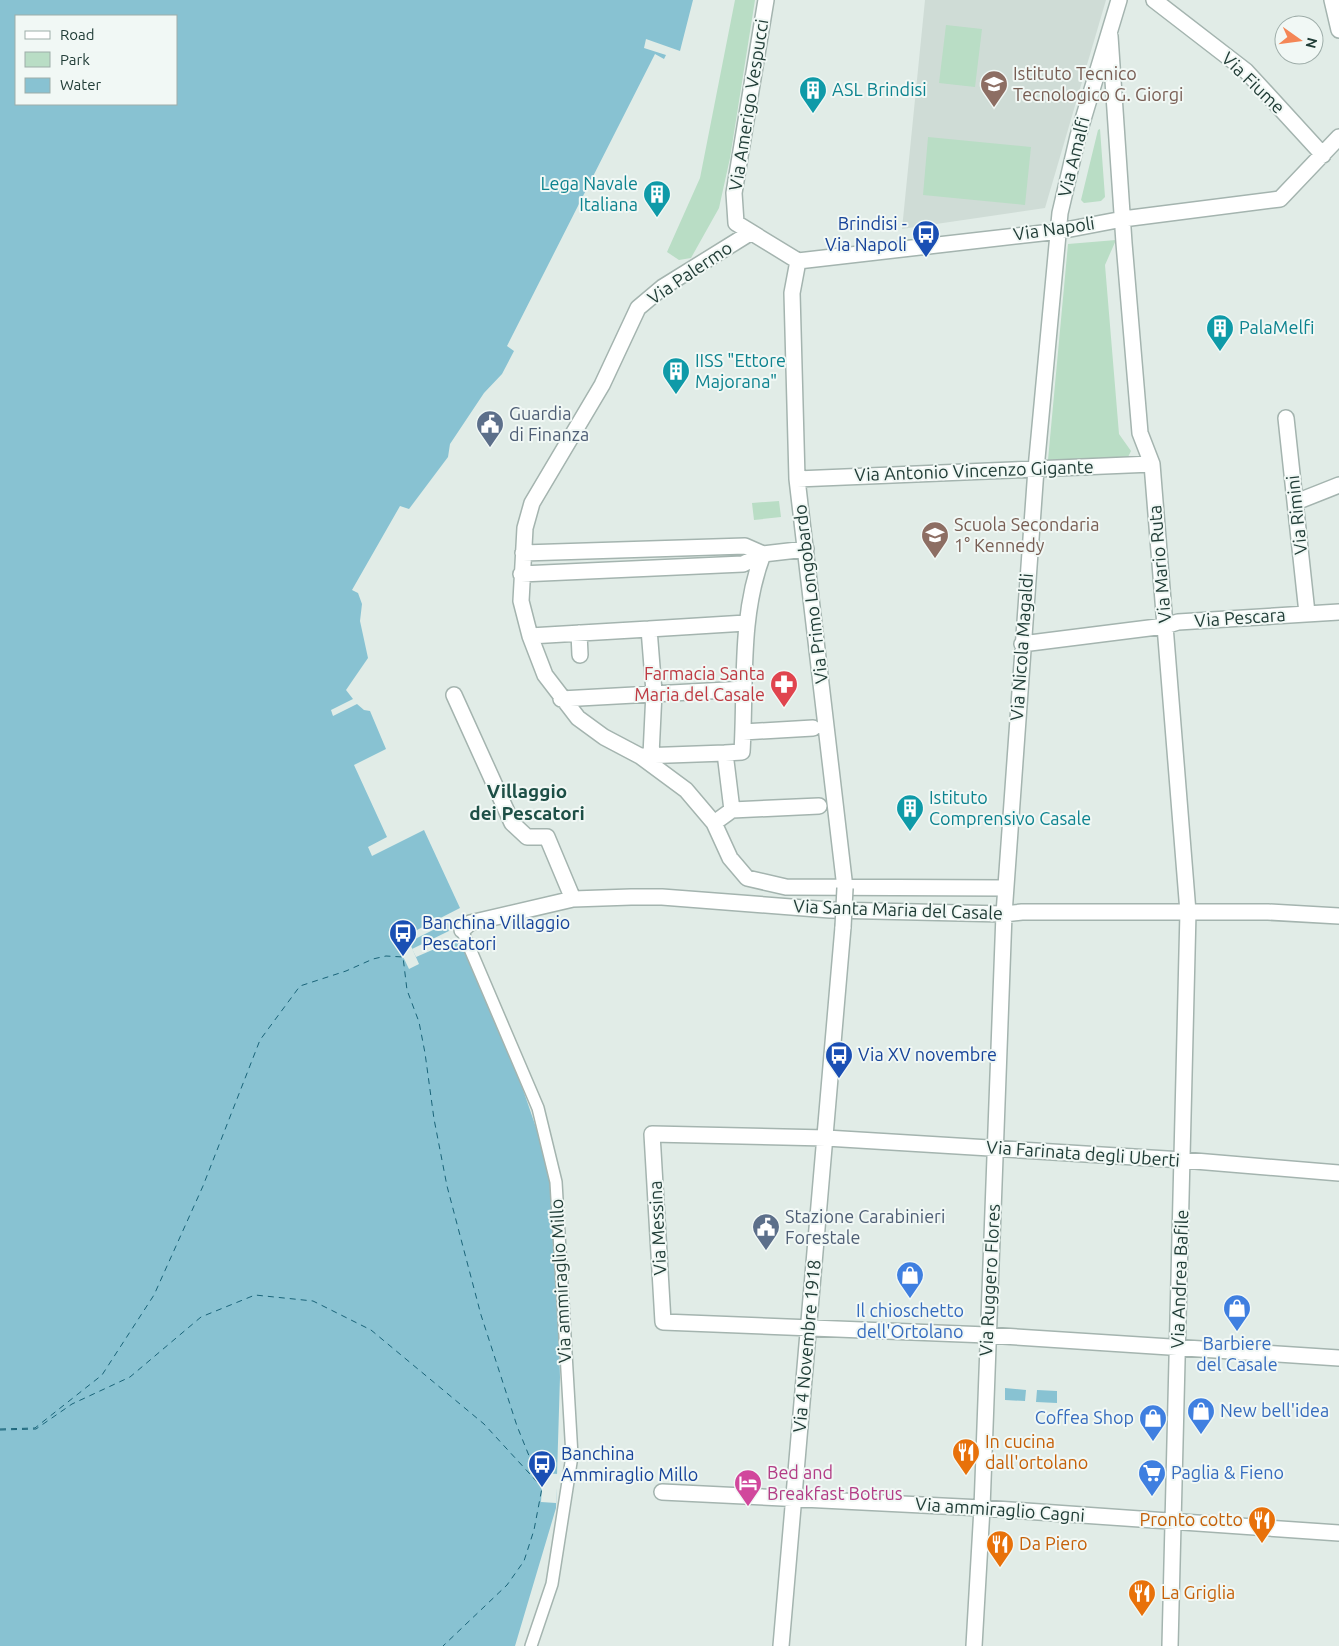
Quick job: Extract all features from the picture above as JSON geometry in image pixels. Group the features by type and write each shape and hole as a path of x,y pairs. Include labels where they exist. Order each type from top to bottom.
{"street":[{"name":"Via Amerigo Vespucci","path":"750,233 736,223 734,193 766,0"},
{"name":"Via Amalfi","path":"1060,231 1060,213 1078,136 1119,0"},
{"name":"Via Fiume","path":"1154,0 1246,71 1323,155"},
{"path":"1332,0 1339,30"},
{"name":"Via Amalfi","path":"1110,27 1123,219"},
{"name":"Via Napoli","path":"798,261 1060,231 1123,219 1280,199 1339,137"},
{"name":"Via Mario Ruta","path":"1123,219 1140,433 1152,464 1188,912"},
{"name":"Via Nicola Magaldi","path":"1004,914 1036,469 1060,231"},
{"path":"750,233 798,261"},
{"name":"Via Palermo","path":"750,233 663,287 638,308 602,385 532,503 525,528 521,601 530,636 545,675 578,718 604,737 645,756 686,790 714,823 730,858 747,878 786,887 1005,888"},
{"name":"Via Primo Longobardo","path":"798,261 792,293 797,479 845,888 843,927"},
{"name":"Via Rimini","path":"1286,418 1306,613"},
{"name":"Via Antonio Vincenzo Gigante","path":"797,479 1152,464"},
{"path":"1296,502 1339,484"},
{"path":"523,552 745,546 763,554"},
{"path":"521,574 743,564 763,554 806,549"},
{"path":"732,810 725,753 742,752 746,623 754,578 763,554"},
{"name":"Via Pescara","path":"1022,644 1165,626 1178,622 1339,612"},
{"path":"530,636 746,623"},
{"path":"645,756 654,692 649,628"},
{"path":"579,633 580,655"},
{"path":"561,698 745,689"},
{"path":"454,695 512,823 527,837 547,837 574,899"},
{"path":"743,732 813,728"},
{"name":"Via Palermo","path":"645,756 725,753"},
{"path":"714,823 732,810 819,806"},
{"name":"Via Santa Maria del Casale","path":"462,930 470,922 574,899 662,896 830,910 1004,914 1022,912 1188,912 1339,916"},
{"name":"Via Andrea Bafile","path":"1170,1646 1188,912"},
{"name":"Via Ruggero Flores","path":"974,1646 982,1508 1004,914"},
{"name":"Via 4 Novembre 1918","path":"781,1646 843,927"},
{"name":"Via ammiraglio Millo","path":"462,930 538,1108 556,1182 572,1456 552,1584 532,1646"},
{"name":"Via Messina","path":"808,1328 664,1322 652,1134 826,1138"},
{"name":"Via Farinata degli Uberti","path":"826,1138 1183,1160 1339,1173"},
{"path":"808,1328 987,1335 1339,1358"},
{"name":"Via ammiraglio Cagni","path":"662,1492 982,1508 1339,1533"}],"shaded area":[{"name":"Istituto Tecnico Tecnologico G. Giorgi","path":"925,0 1106,0 1045,208 902,229"}],"green space":[{"path":"735,0 755,0 730,158 719,208 691,258 679,260 667,252 700,178"},
{"path":"946,25 982,29 975,87 939,83"},
{"path":"1100,129 1105,197 1101,201 1084,203 1081,200 1098,130"},
{"path":"928,137 1031,147 1025,205 923,195"},
{"path":"1116,240 1105,265 1119,434 1131,451 1128,457 1048,460 1068,244"},
{"path":"779,501 781,517 754,520 752,503"}],"water":[{"path":"0,0 693,0 680,51 646,39 644,48 666,55 664,59 655,54 507,346 514,351 502,374 484,393 450,444 448,457 409,509 400,506 352,590 358,593 362,604 360,621 368,658 346,690 353,699 331,710 333,716 357,704 364,710 370,711 386,749 354,765 387,837 368,847 372,856 424,830 460,908 413,932 415,939 451,921 453,929 412,949 416,957 460,938 515,1066 544,1151 553,1200 556,1245 560,1377 556,1508 515,1646 0,1646"},
{"path":"1005,1388 1026,1390 1025,1401 1005,1400"},
{"path":"1037,1390 1057,1391 1057,1403 1036,1402"}],"pier":[{"path":"407,937 419,964 409,969 396,942"},
{"path":"543,1473 558,1474 556,1503 541,1502"}],"ferry route":[{"path":"0,1429 35,1428 102,1375 154,1295 203,1186 260,1040 300,986 346,971 373,959 386,956 403,957 407,990 419,1022 425,1053 434,1119 447,1186 481,1315 517,1426 542,1488 534,1530 524,1561 507,1585 443,1646"},
{"path":"0,1430 36,1429 72,1404 130,1377 201,1317 255,1295 313,1301 371,1330 484,1424 540,1485"}],"place":[{"name":"Istituto Tecnico Tecnologico G. Giorgi","path":"994,108"},
{"name":"ASL Brindisi","path":"813,114"},
{"name":"Lega Navale Italiana","path":"657,218"},
{"name":"Brindisi - Via Napoli","path":"926,258"},
{"name":"PalaMelfi","path":"1220,352"},
{"name":"IISS \"Ettore Majorana\"","path":"676,395"},
{"name":"Guardia di Finanza","path":"490,448"},
{"name":"Scuola Secondaria 1° Kennedy","path":"935,559"},
{"name":"Farmacia Santa Maria del Casale","path":"784,708"},
{"name":"Istituto Comprensivo Casale","path":"910,832"},
{"name":"Banchina Villaggio Pescatori","path":"403,957"},
{"name":"Via XV novembre","path":"839,1079"},
{"name":"Stazione Carabinieri Forestale","path":"766,1251"},
{"name":"Il chioschetto dell'Ortolano","path":"910,1299"},
{"name":"Barbiere del Casale","path":"1237,1332"},
{"name":"New bell'idea","path":"1201,1435"},
{"name":"Coffea Shop","path":"1153,1442"},
{"name":"In cucina dall'ortolano","path":"966,1476"},
{"name":"Banchina Ammiraglio Millo","path":"542,1488"},
{"name":"Paglia & Fieno","path":"1152,1497"},
{"name":"Bed and Breakfast Botrus","path":"748,1507"},
{"name":"Pronto cotto","path":"1262,1544"},
{"name":"Da Piero","path":"1000,1568"},
{"name":"La Griglia","path":"1142,1617"}],"district":[{"name":"Villaggio dei Pescatori","path":"527,802"}]}
